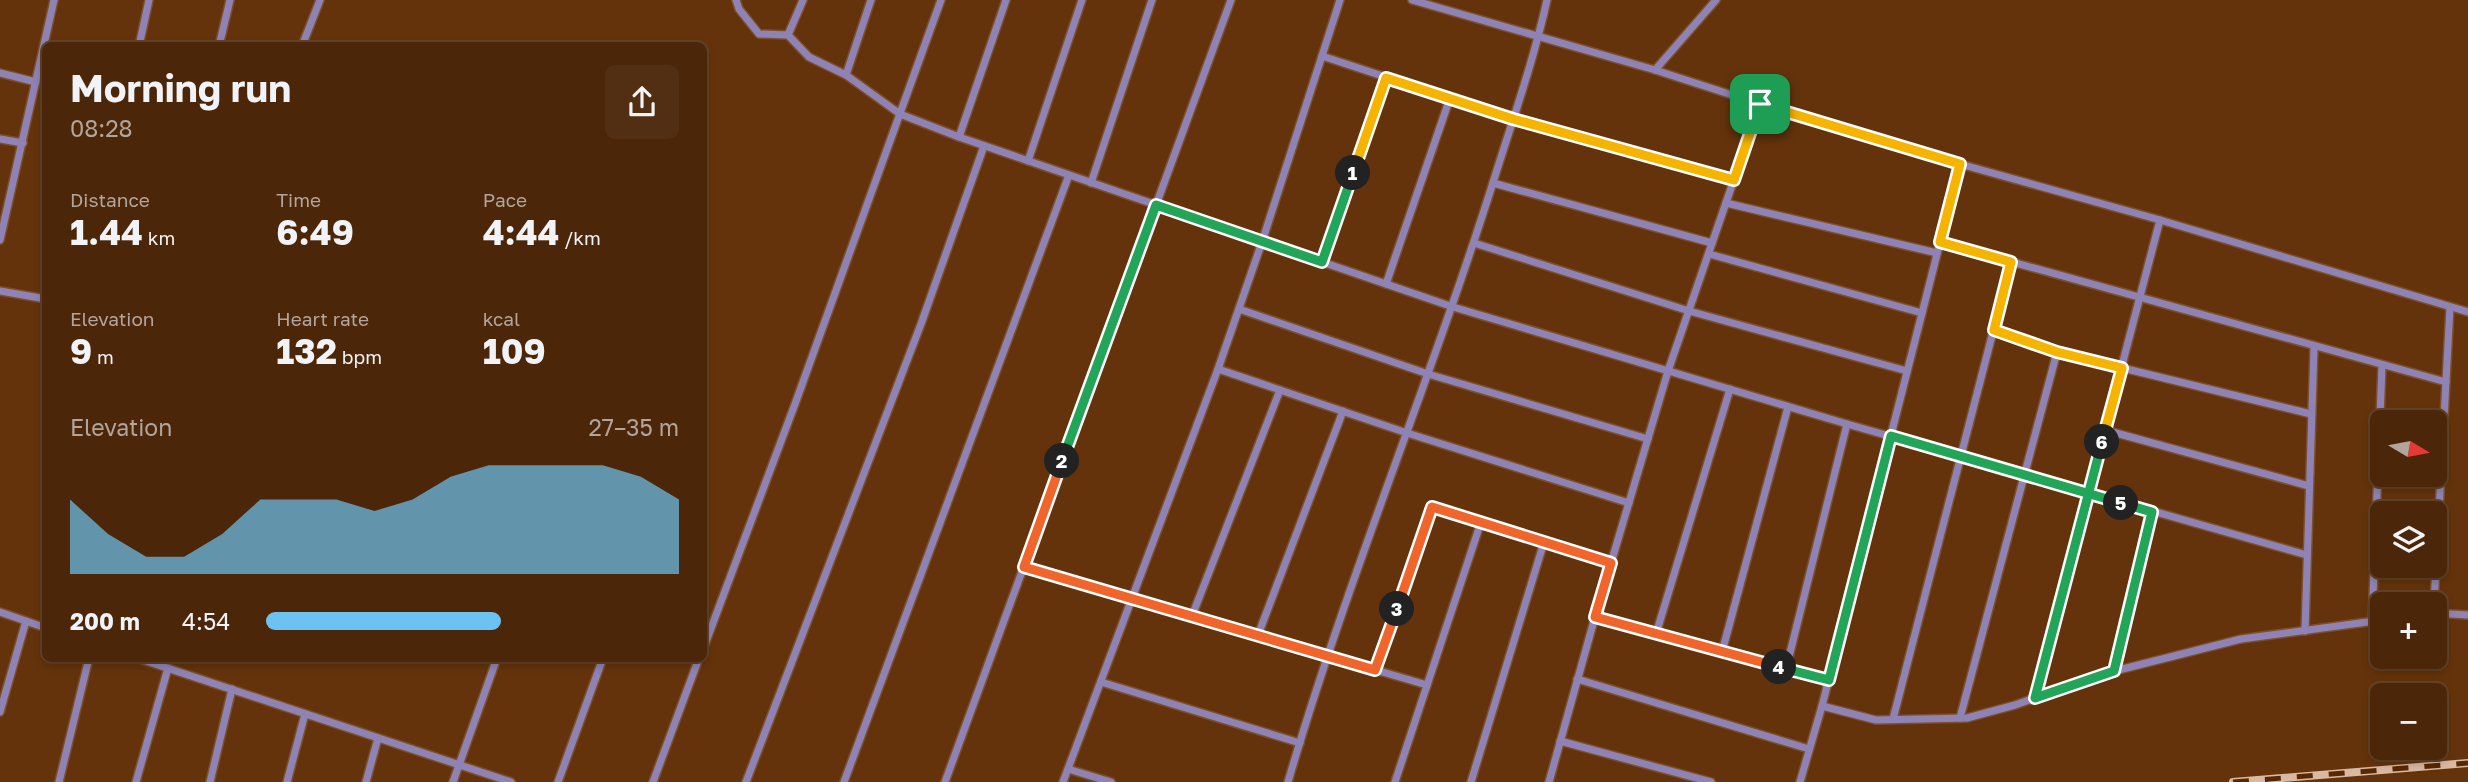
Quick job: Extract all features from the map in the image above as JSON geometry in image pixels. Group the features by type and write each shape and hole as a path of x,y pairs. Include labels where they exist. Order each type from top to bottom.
{"street":[{"path":"45,42 54,0"},
{"path":"140,42 149,0"},
{"path":"304,42 320,0"},
{"path":"736,0 739,9 759,34 788,36 809,57 846,75 900,114 984,146 1453,307 1788,407 2307,555"},
{"path":"788,36 803,0"},
{"path":"846,75 871,0"},
{"path":"707,639 941,0"},
{"path":"959,137 1006,0"},
{"path":"1028,161 1082,0"},
{"path":"1091,183 1152,0"},
{"path":"945,782 1231,0"},
{"path":"1063,782 1218,369 1340,0"},
{"path":"1412,0 1655,69 1760,104 1960,164 2161,220 2468,312"},
{"path":"1288,782 1329,656 1453,307 1539,38 1547,0"},
{"path":"1655,69 1716,0"},
{"path":"220,42 227,1"},
{"path":"0,240 42,55"},
{"path":"1322,56 1513,119 1734,180"},
{"path":"0,73 36,82"},
{"path":"1322,262 1386,78"},
{"path":"1386,284 1450,99"},
{"path":"1549,782 1668,371 1760,104"},
{"path":"0,139 23,143"},
{"path":"746,782 916,338 984,146"},
{"path":"1800,782 1829,680 1960,164"},
{"path":"844,782 1069,175"},
{"path":"1493,183 1712,243"},
{"path":"1726,203 1937,253"},
{"path":"2035,698 2161,220"},
{"path":"1940,242 2314,348 2446,382"},
{"path":"1474,243 1689,311 1907,371"},
{"path":"1709,254 1922,313"},
{"path":"1893,719 2011,262"},
{"path":"0,291 42,298"},
{"path":"2435,592 2450,307"},
{"path":"1239,309 1428,374 1648,439"},
{"path":"1994,330 2057,352 2311,414"},
{"path":"2305,631 2314,348"},
{"path":"1961,718 2057,352"},
{"path":"2373,592 2382,366"},
{"path":"1218,369 1407,433 1629,503"},
{"path":"1656,634 1730,389"},
{"path":"1192,616 1280,390"},
{"path":"1722,652 1788,407"},
{"path":"1258,635 1343,411"},
{"path":"1786,669 1847,424"},
{"path":"2105,430 2309,486"},
{"path":"1375,670 1432,507 1611,563"},
{"path":"2114,671 2152,512"},
{"path":"1395,782 1481,522"},
{"path":"1471,782 1544,542"},
{"path":"1024,567 1427,685"},
{"path":"0,612 42,627"},
{"path":"2447,614 2468,615"},
{"path":"1595,617 1829,680"},
{"path":"0,712 26,621"},
{"path":"1822,706 1876,719 1961,718 1991,712 2114,671 2241,639 2370,622"},
{"path":"59,782 88,662"},
{"path":"149,662 511,782"},
{"path":"453,782 496,662"},
{"path":"558,782 602,662"},
{"path":"653,782 698,662"},
{"path":"136,782 168,668"},
{"path":"1577,679 1809,749"},
{"path":"1101,682 1300,743"},
{"path":"210,782 232,690"},
{"path":"287,782 305,714"},
{"path":"366,782 378,738"},
{"path":"1560,741 1711,782"},
{"path":"1068,769 1111,782"}],"railway":[{"path":"2233,782 2468,763"}],"route":[{"path":"1760,104 1734,180 1513,119 1386,78 1322,262 1156,205 1024,567 1375,670 1432,507 1611,563 1595,617 1829,680 1891,436 1961,455 2024,474 2089,493 2152,512 2114,671 2035,698 2089,493 2105,430 2122,368 2057,352 1994,330 2011,262 1940,242 1960,164 1760,104"}]}
